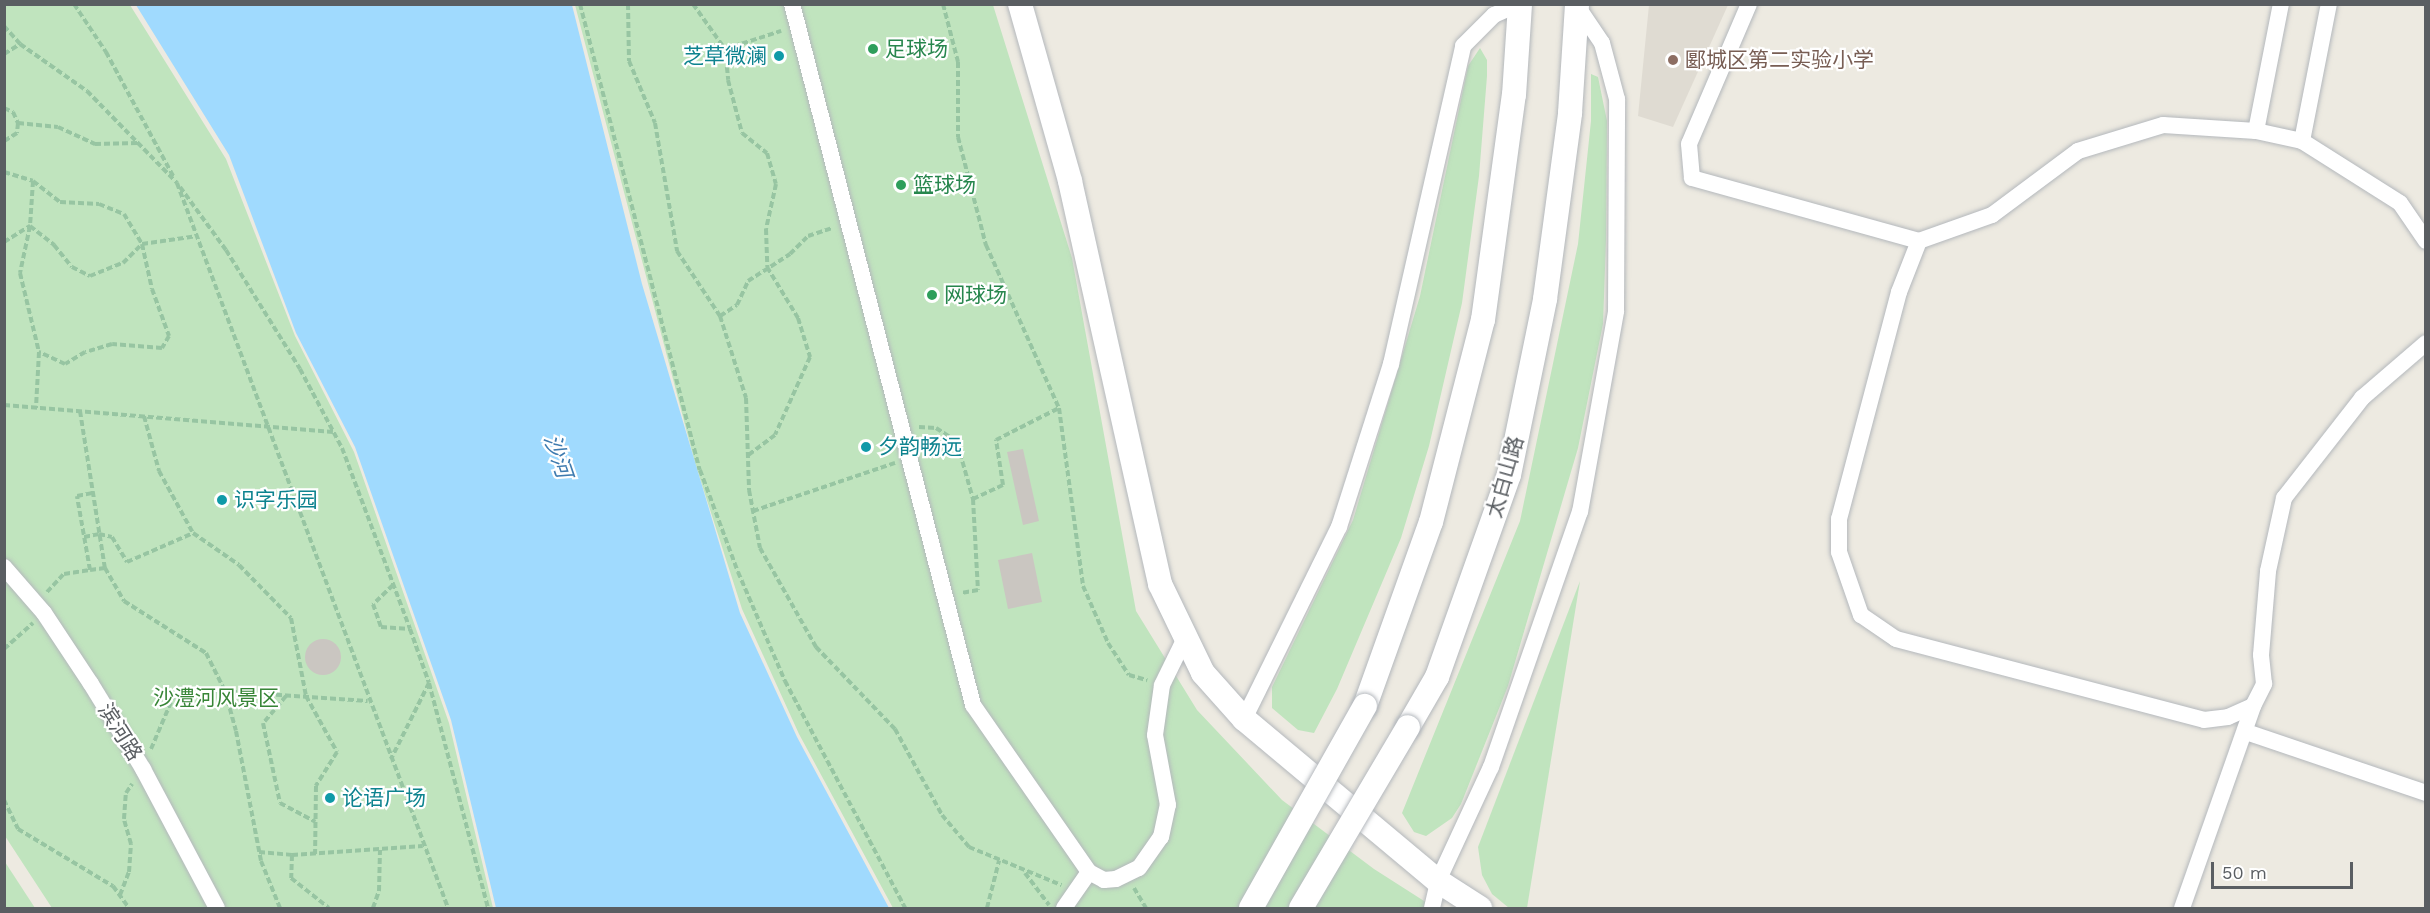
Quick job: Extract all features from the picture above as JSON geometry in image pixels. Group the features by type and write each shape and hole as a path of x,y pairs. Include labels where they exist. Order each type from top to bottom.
{"main road":[{"path":"1020,4 1070,181 1160,584 1203,673 1244,719 1438,881 1480,909"},
{"path":"1251,909 1365,706 1431,522 1482,320 1514,95 1519,4"},
{"name":"太白山路","path":"1301,909 1437,677 1509,475 1545,299 1570,113 1577,6"}],"street":[{"path":"792,4 973,705 1089,872 1104,880 1116,879 1139,868 1161,837 1168,805 1155,735 1162,685 1186,636"},
{"path":"1244,719 1342,516 1391,364 1463,46 1494,15 1519,4"},
{"path":"1749,4 1689,144 1692,178 1919,241 1992,215 2078,151 2163,124 2256,131 2302,141 2400,203 2426,241"},
{"path":"2256,131 2281,4"},
{"path":"2302,141 2329,4"},
{"path":"1432,909 1438,881 1491,767 1580,512 1616,311 1617,99 1602,43 1577,6"},
{"path":"1919,241 1899,292 1839,519 1839,552 1861,615 1896,639 2205,720 2228,717 2253,706"},
{"path":"2182,909 2253,706 2264,684 2261,655 2268,571 2284,498 2362,398 2426,343"},
{"name":"滨河路","path":"4,567 40,609 143,769 217,909"},
{"path":"2252,734 2426,793"},
{"path":"1064,909 1089,872"}],"path":[{"path":"74,4 106,52 177,183 226,250 300,369 333,432 429,683 488,909"},
{"path":"580,4 700,470 738,572 785,681 905,909"},
{"path":"628,4 629,62 655,123 677,251 720,316 746,398 747,456 760,548 816,647 895,729 942,815 969,847 1024,872 1076,890"},
{"path":"693,4 725,49 728,80 742,134 767,153 776,184 766,229 767,267 798,318 810,357 775,435 747,456"},
{"path":"943,4 958,62 958,137 986,245 1059,408 1083,586 1108,644 1130,675 1162,685"},
{"path":"4,26 20,44 87,91 177,183 390,760 448,909"},
{"path":"725,49 797,26"},
{"path":"4,54 20,44"},
{"path":"4,108 13,112 18,123 17,133 4,141"},
{"path":"18,123 58,127 95,144 138,143"},
{"path":"4,172 33,181 60,202 99,204 124,214 142,244 152,289 169,336 162,348 112,344 85,352 65,364 39,352"},
{"path":"33,181 30,226 20,273 39,352 36,408"},
{"path":"720,316 737,305 748,281 790,254 807,236 850,222"},
{"path":"30,226 54,245 72,267 90,276 123,263 142,244 197,236"},
{"path":"4,242 30,226"},
{"path":"4,405 333,432"},
{"path":"973,500 1003,486 996,440 1059,408"},
{"path":"80,411 105,568 124,601 206,653 225,691 236,731 259,852 280,909"},
{"path":"144,416 159,471 193,533 239,565 291,618 306,696 337,752 316,786 315,854"},
{"path":"903,427 936,428 950,437 960,453 973,500 978,590 945,596"},
{"path":"753,511 911,458"},
{"path":"90,570 76,496 92,493"},
{"path":"84,537 99,534 112,537 127,562 193,533"},
{"path":"4,649 40,609 64,574 105,568"},
{"path":"393,585 373,604 381,627 410,629"},
{"path":"390,760 429,683"},
{"path":"4,685 4,709"},
{"path":"120,895 129,872 131,853 124,819 126,792 143,769 177,688 368,700"},
{"path":"287,695 263,723 280,803 315,822"},
{"path":"4,800 18,829 113,886 129,909"},
{"path":"259,852 291,855 423,846"},
{"path":"373,909 379,891 380,850"},
{"path":"291,855 291,878 329,909"},
{"path":"987,909 999,861"},
{"path":"1024,872 1051,909"}],"shaded area":[{"name":"郾城区第二实验小学","path":"1649,5 1728,5 1673,127 1638,116"}],"green space":[{"name":"沙澧河风景区","path":"4,5 130,5 226,159 295,336 354,452 449,723 493,908 52,908 5,836"},
{"path":"575,5 993,5 1072,258 1136,611 1197,710 1282,800 1374,869 1435,908 893,908 799,734 742,609 695,463"},
{"path":"1480,48 1487,60 1487,76 1479,176 1462,303 1429,446 1401,538 1337,689 1314,733 1298,730 1272,708 1272,687 1353,520 1420,296 1468,66"},
{"path":"1591,74 1598,77 1607,121 1606,240 1603,324 1578,448 1508,686 1461,804 1452,818 1426,836 1414,832 1402,813 1520,521 1578,244 1591,121"},
{"path":"1580,581 1527,908 1509,908 1492,894 1482,875 1478,847"},
{"path":"5,862 35,908 5,908"}],"water":[{"name":"沙河","path":"136,5 572,5 642,284 740,613 797,737 889,908 496,908 451,720 355,447 296,333 229,155"}],"building":[{"path":"1023,449 1039,521 1023,525 1007,452"},
{"path":"1032,553 1042,602 1008,609 998,560"},
{"path":"323,639 335,645 341,657 335,669 323,675 311,669 305,657 311,645"}],"place":[{"name":"足球场","path":"873,49"},
{"name":"芝草微澜","path":"779,56"},
{"name":"郾城区第二实验小学","path":"1673,60"},
{"name":"篮球场","path":"901,185"},
{"name":"网球场","path":"932,295"},
{"name":"夕韵畅远","path":"866,447"},
{"name":"识字乐园","path":"222,500"},
{"name":"论语广场","path":"330,798"}]}
